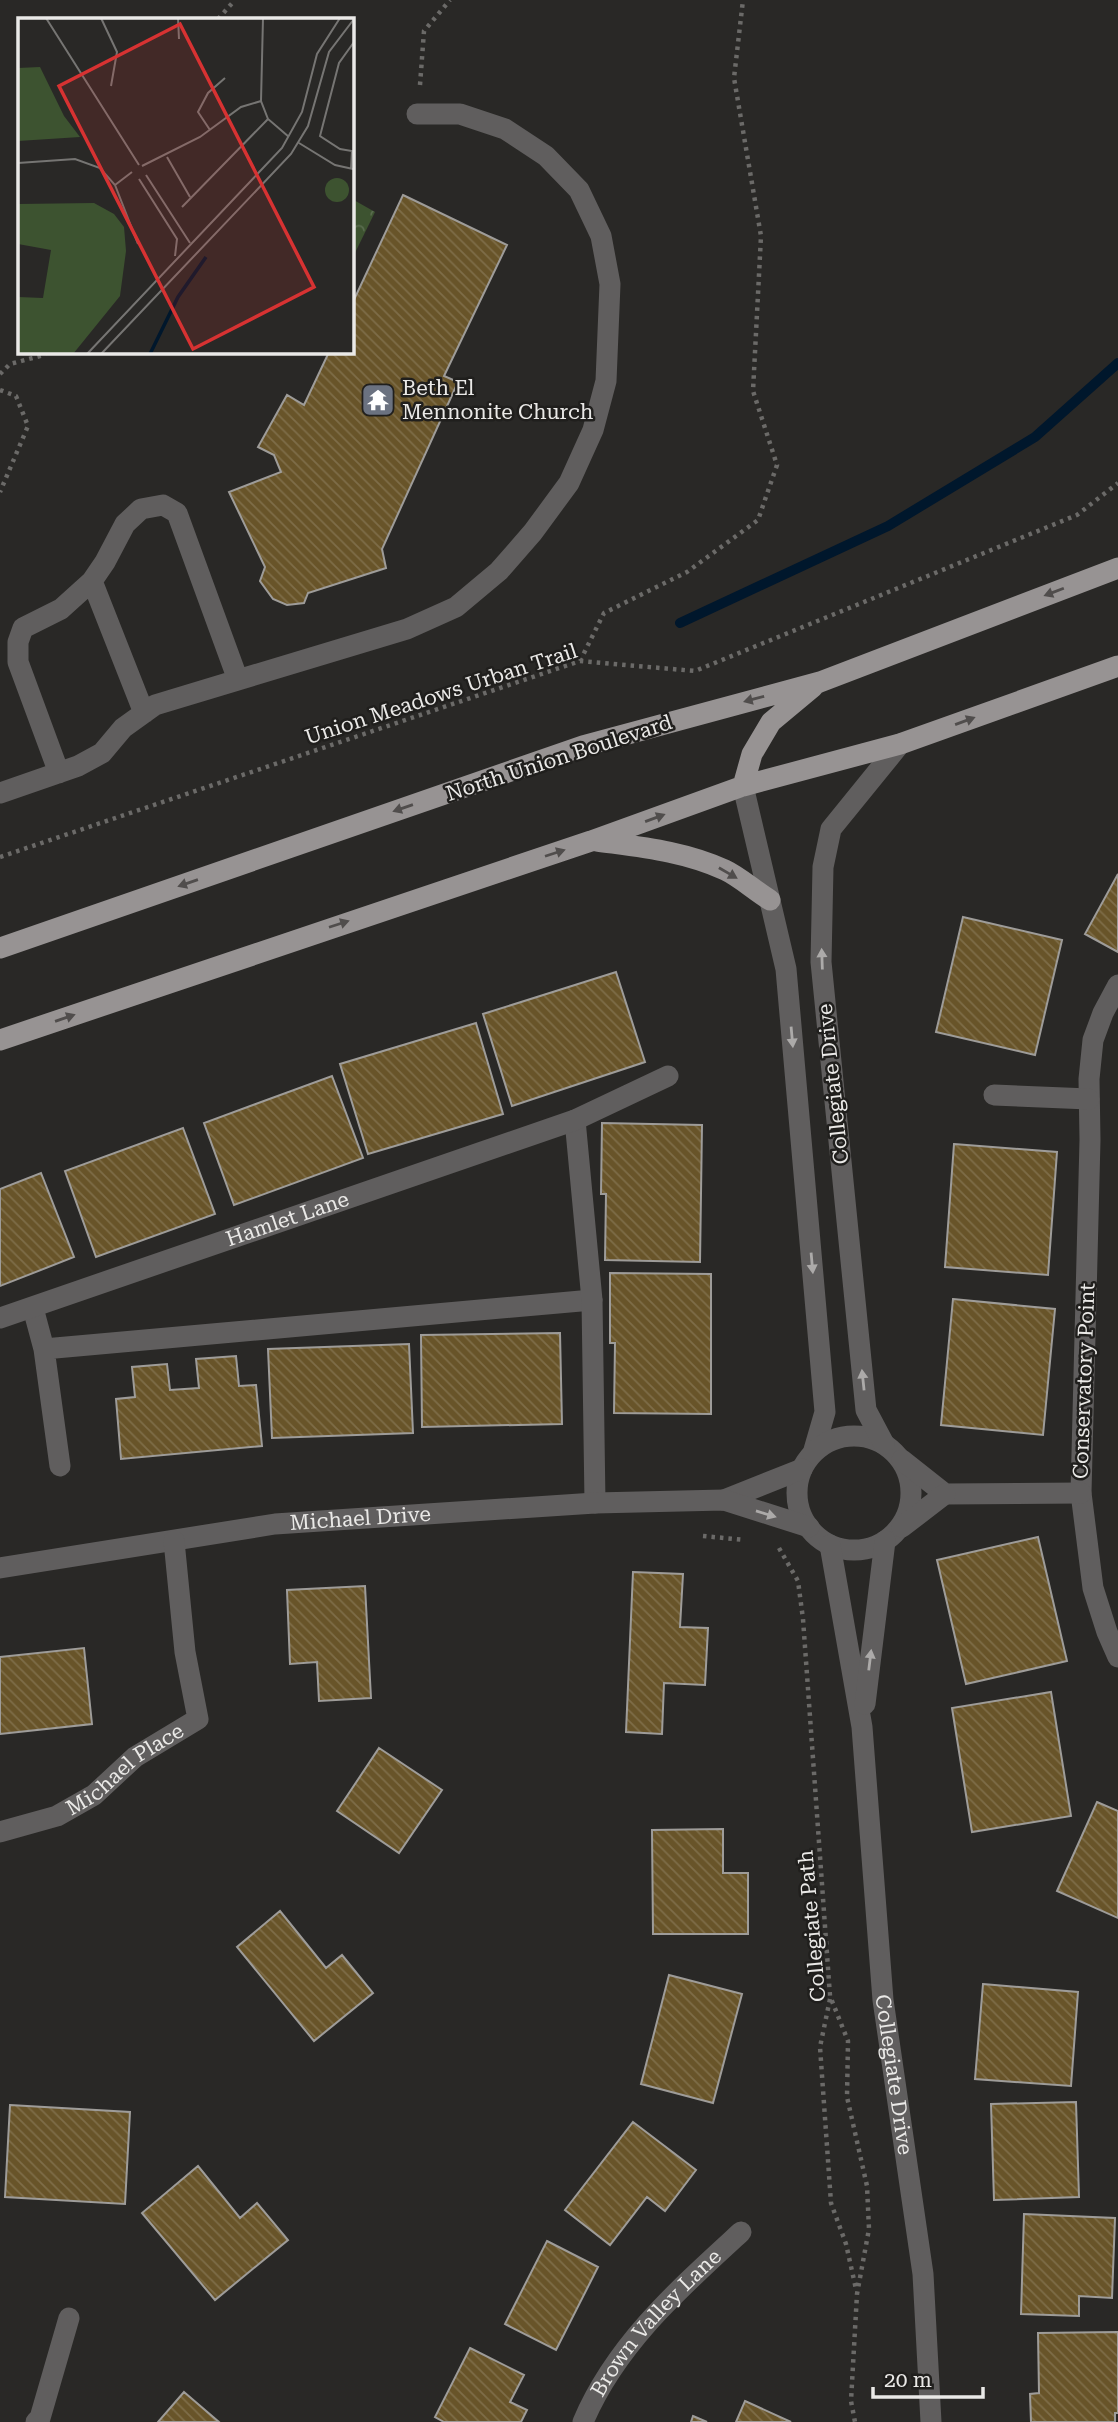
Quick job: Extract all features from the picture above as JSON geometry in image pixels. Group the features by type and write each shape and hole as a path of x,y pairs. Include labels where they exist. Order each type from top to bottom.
{"main road":[{"name":"North Union Boulevard","path":"0,948 583,746 820,682 1118,568"},
{"path":"0,1040 591,841 743,786 900,744 1118,666"},
{"path":"743,786 752,754 771,722 820,682"},
{"path":"591,841 662,850 695,858 727,871 770,900"}],"street":[{"path":"0,793 78,766 102,753 123,728 155,705 407,629 456,607 499,571 533,532 569,483 593,430 606,381 610,284 601,236 579,190 546,156 505,129 460,114 417,114"},
{"path":"59,772 18,662 18,642 23,628 61,609 92,581 125,524 141,509 163,505 177,513 238,680"},
{"path":"92,581 144,713"},
{"name":"Collegiate Drive","path":"892,1450 866,1410 821,962 822,880 831,829 900,744"},
{"name":"Collegiate Drive","path":"743,786 786,969 825,1412 814,1450"},
{"name":"Conservatory Point","path":"1118,985 1093,1040 1081,1493 1093,1588 1118,1657"},
{"name":"Hamlet Lane","path":"0,1318 575,1120 668,1076"},
{"path":"995,1095 1090,1099"},
{"path":"575,1120 592,1300 595,1503"},
{"path":"44,1349 592,1300"},
{"path":"33,1308 44,1349 60,1466"},
{"path":"945,1494 892,1450 867,1437 848,1436 830,1440 814,1450 797,1483 797,1501 803,1519 814,1535 830,1545 849,1550 867,1549 892,1535 945,1494 1081,1493"},
{"path":"892,1450 908,1474 911,1492 909,1511 892,1535"},
{"name":"Michael Drive","path":"724,1500 802,1469"},
{"name":"Michael Drive","path":"0,1568 275,1524 595,1503 724,1500 809,1527"},
{"name":"Collegiate Drive","path":"862,1727 892,1535"},
{"name":"Michael Place","path":"0,1832 66,1811 94,1795 135,1757 198,1719 185,1651 174,1541"},
{"name":"Collegiate Drive","path":"830,1545 862,1727 883,2000 923,2274 931,2422"},
{"name":"Brown Valley Lane","path":"583,2422 591,2403 621,2357 665,2302 741,2232"},
{"path":"36,2422 40,2418 69,2318"}],"path":[{"path":"219,18 235,0"},
{"path":"417,114 424,31 450,0"},
{"path":"580,662 604,613 687,572 758,520 777,465 753,391 761,236 734,78 743,0"},
{"path":"0,374 10,363 45,354"},
{"path":"0,390 16,396 28,426 0,492"},
{"name":"Union Meadows Urban Trail","path":"0,857 580,662 695,671 1077,515 1118,483"},
{"path":"703,1536 751,1540"},
{"name":"Collegiate Path","path":"776,1542 798,1581 830,1996 848,2041 847,2096 867,2186 869,2230 857,2294 851,2400 855,2422"},
{"path":"830,1996 820,2047 831,2203 846,2244 857,2294"}],"green space":[{"path":"354,200 375,212 354,255"}],"building":[{"name":"Beth El Mennonite Church","path":"403,195 507,245 444,376 458,382 382,549 386,568 308,593 304,603 287,605 273,599 260,581 265,567 229,492 281,472 274,455 258,447 287,395 304,405 328,354 354,354 354,300"},
{"path":"1118,874 1118,952 1085,934"},
{"path":"963,917 1062,940 1035,1055 936,1032"},
{"path":"616,972 645,1062 512,1106 483,1014"},
{"path":"476,1023 503,1114 368,1154 340,1064"},
{"path":"332,1076 363,1158 234,1205 204,1123"},
{"path":"602,1123 702,1125 700,1262 605,1260 606,1194 601,1194"},
{"path":"183,1128 215,1214 96,1257 65,1171"},
{"path":"954,1144 1057,1152 1048,1275 945,1267"},
{"path":"41,1173 74,1257 0,1286 0,1189"},
{"path":"610,1273 711,1274 711,1414 614,1413 615,1343 610,1343"},
{"path":"953,1299 1055,1309 1043,1435 941,1425"},
{"path":"560,1333 562,1424 422,1427 421,1335"},
{"path":"409,1344 413,1433 272,1438 268,1349"},
{"path":"236,1356 239,1386 256,1385 262,1446 121,1459 116,1399 135,1397 132,1367 167,1364 170,1390 199,1388 196,1359"},
{"path":"1038,1537 1067,1661 966,1684 937,1560"},
{"path":"633,1572 683,1574 680,1627 708,1628 705,1685 664,1683 662,1734 626,1732"},
{"path":"365,1586 371,1698 319,1701 317,1662 290,1664 287,1590"},
{"path":"84,1648 92,1724 0,1734 0,1657"},
{"path":"1051,1692 1071,1816 972,1832 952,1708"},
{"path":"379,1748 442,1790 399,1853 337,1811"},
{"path":"1097,1802 1118,1811 1118,1918 1057,1891"},
{"path":"723,1829 723,1873 748,1873 748,1934 653,1934 652,1830"},
{"path":"280,1911 326,1968 342,1955 373,1993 314,2041 237,1947"},
{"path":"669,1975 742,1994 713,2103 641,2084"},
{"path":"983,1984 1078,1992 1071,2086 975,2079"},
{"path":"1076,2102 1079,2197 994,2200 991,2104"},
{"path":"10,2105 130,2112 125,2204 5,2197"},
{"path":"633,2122 696,2170 665,2211 647,2197 610,2245 565,2210"},
{"path":"198,2166 240,2218 257,2203 288,2240 215,2300 142,2213"},
{"path":"1024,2214 1115,2218 1112,2298 1079,2296 1079,2316 1021,2314"},
{"path":"547,2241 598,2267 556,2350 505,2324"},
{"path":"1118,2332 1118,2413 1115,2413 1115,2422 1031,2422 1030,2394 1039,2393 1038,2333"},
{"path":"470,2348 524,2375 510,2402 527,2410 521,2422 444,2422 435,2417"},
{"path":"184,2392 219,2422 158,2422"},
{"path":"745,2401 791,2422 736,2422"},
{"path":"693,2416 707,2422 691,2422"}],"waterway":[{"path":"680,623 888,526 1035,437 1118,363"}],"place":[{"name":"Beth El Mennonite Church","path":"378,400"}]}
